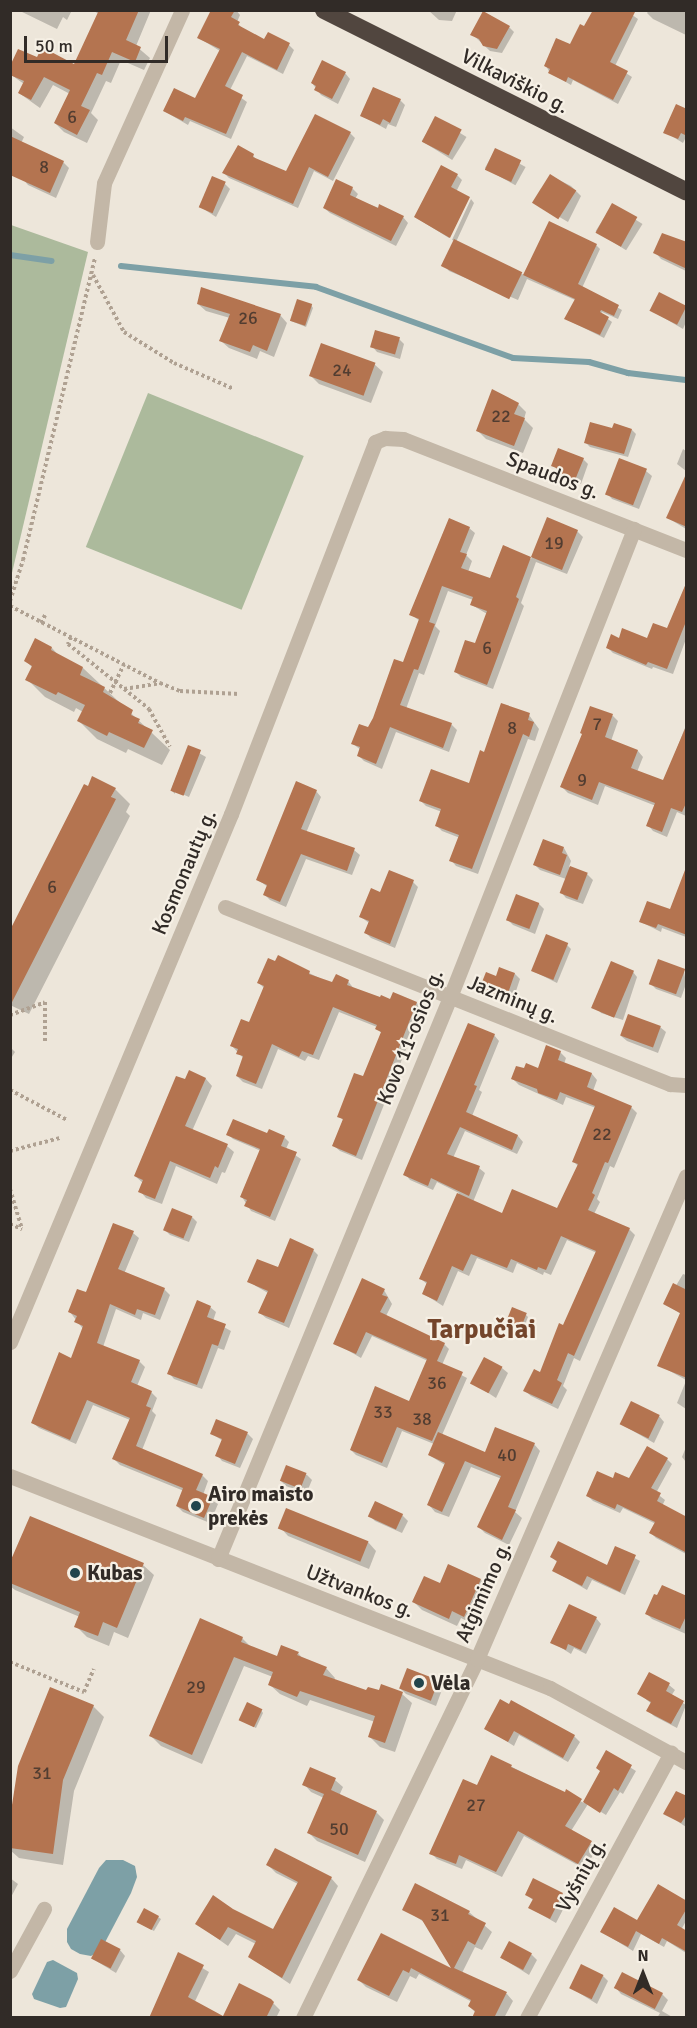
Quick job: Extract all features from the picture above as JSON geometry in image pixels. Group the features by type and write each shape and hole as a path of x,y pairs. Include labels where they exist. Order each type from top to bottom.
{"highway":[{"name":"Vilkaviškio g.","path":"324,10 687,191"}],"street":[{"path":"97,242 102,194 111,163 182,10"},
{"name":"Kosmonautų g.","path":"10,1342 231,814 375,442 385,438 403,439"},
{"name":"Spaudos g.","path":"403,439 687,550"},
{"name":"Kovo 11-osios g.","path":"218,1559 450,997 634,529"},
{"name":"Jazminų g.","path":"225,907 670,1084 687,1085"},
{"name":"Atgimimo g.","path":"303,2018 477,1659 687,1176"},
{"name":"Užtvankos g.","path":"10,1476 550,1688 687,1762"},
{"name":"Vyšnių g.","path":"527,2018 671,1753"},
{"path":"10,1971 44,1909"}],"path":[{"path":"10,601 93,274 97,242"},
{"path":"93,274 124,332 174,363 234,389"},
{"path":"10,606 180,691 239,694"},
{"path":"41,622 45,615"},
{"path":"71,637 68,644 148,709 170,747"},
{"path":"110,693 124,664"},
{"path":"123,689 160,682"},
{"path":"10,1015 45,1002 45,1042"},
{"path":"10,1090 67,1120"},
{"path":"10,1151 60,1138"},
{"path":"10,1189 22,1229 10,1224"},
{"path":"10,1662 84,1692 94,1669"}],"green space":[{"path":"10,225 88,252 11,577"},
{"path":"148,393 304,456 242,610 86,547"}],"water":[{"path":"106,1860 123,1860 135,1866 137,1877 101,1950 91,1956 80,1954 71,1949 67,1942 67,1929 99,1868"},
{"path":"53,1960 77,1973 78,1979 66,2007 60,2008 34,1999 32,1994 47,1962"}],"building":[{"path":"99,10 139,10 126,40 141,47 135,62 112,52 102,75 97,73 81,106 90,110 77,135 54,123 70,90 44,77 31,100 18,93 24,81 10,75 10,66 18,49 37,57 42,47 74,64"},
{"path":"211,10 235,10 231,17 240,22 238,25 264,39 268,32 290,43 277,70 242,52 225,86 243,95 226,134 185,117 183,121 163,111 174,88 195,98 220,49 197,38"},
{"path":"593,10 636,10 610,62 628,71 613,100 568,77 566,82 548,73 550,69 544,66 556,38 570,44 580,24 584,26"},
{"path":"483,11 510,26 497,49 483,46 479,39 470,35"},
{"path":"322,60 346,72 332,99 314,90 316,86 311,83"},
{"path":"373,87 401,99 390,123 383,119 380,125 360,116"},
{"path":"676,104 687,109 687,136 681,133 678,139 663,133"},
{"path":"315,114 351,132 328,177 309,167 293,204 222,173 238,145 254,154 253,157 286,171"},
{"path":"435,116 462,130 449,155 422,142"},
{"path":"10,136 64,161 50,193 10,175"},
{"path":"495,148 521,160 511,182 485,170"},
{"path":"441,165 458,174 451,187 470,197 450,238 414,217"},
{"path":"550,174 576,190 558,219 532,203"},
{"path":"212,176 226,182 213,213 199,207"},
{"path":"336,179 353,187 350,195 378,208 379,204 404,216 391,241 323,208"},
{"path":"612,203 637,217 621,247 596,233"},
{"path":"549,221 597,244 578,284 619,305 614,316 601,310 600,312 609,317 600,335 564,319 575,299 523,275"},
{"path":"662,233 687,242 687,269 653,253"},
{"path":"454,239 522,272 509,299 441,266"},
{"path":"201,287 281,314 267,351 253,345 250,352 219,341 230,314 197,304"},
{"path":"659,292 686,306 677,325 649,311"},
{"path":"297,299 312,304 305,326 290,321"},
{"path":"375,330 400,337 395,354 370,347"},
{"path":"321,343 376,363 364,396 309,376"},
{"path":"492,389 519,403 514,414 525,418 514,446 476,431"},
{"path":"590,422 612,428 614,423 632,429 624,454 584,443"},
{"path":"558,448 584,458 575,480 558,473 559,469 551,466"},
{"path":"619,458 647,469 633,505 605,494"},
{"path":"687,472 687,527 666,518"},
{"path":"547,517 578,530 562,570 531,557"},
{"path":"449,518 470,527 460,552 467,554 461,568 490,578 503,545 531,557 516,597 519,599 487,685 454,672 465,640 475,643 487,611 470,605 473,597 442,586 429,622 435,624 418,670 414,669 400,705 452,723 443,748 390,727 376,764 357,756 360,747 351,744 359,724 368,727 373,718 394,659 403,662 419,619 409,615"},
{"path":"687,581 687,619 667,669 648,662 646,665 606,648 611,634 619,638 622,628 647,638 653,623 667,628"},
{"path":"35,638 52,647 51,650 83,667 80,675 105,687 103,692 133,710 131,715 140,719 138,723 153,730 144,748 109,732 107,736 77,721 85,705 58,692 56,695 25,680 32,666 24,661"},
{"path":"501,703 530,713 528,720 534,722 529,737 523,734 472,869 449,861 459,835 435,826 441,809 419,801 431,769 469,783 480,750 484,752"},
{"path":"590,706 613,714 605,737 638,750 631,768 663,780 687,724 687,801 682,812 671,808 662,832 646,826 655,803 599,782 592,800 560,787 582,734 580,733"},
{"path":"188,745 201,750 184,796 170,791"},
{"path":"92,776 116,788 111,797 116,799 10,1006 10,930 84,784 88,786"},
{"path":"296,781 317,790 301,829 355,848 347,871 301,854 280,902 263,895 267,885 256,880"},
{"path":"543,839 564,847 562,853 567,855 560,875 533,865"},
{"path":"570,866 588,873 577,900 560,893"},
{"path":"389,870 414,880 390,944 364,933 369,921 359,917 371,888 380,892"},
{"path":"685,870 687,935 658,924 656,928 639,922 647,901 670,909"},
{"path":"516,894 539,903 529,929 506,920"},
{"path":"546,934 568,943 553,980 531,971"},
{"path":"278,955 310,971 309,974 332,982 336,974 349,980 347,985 380,997 381,995 390,999 393,992 417,1002 356,1156 332,1146 343,1119 337,1117 354,1073 363,1076 381,1032 375,1029 377,1025 333,1007 313,1055 302,1051 299,1057 272,1044 256,1084 236,1076 243,1056 236,1054 238,1049 230,1046 241,1019 249,1022 264,986 257,983 268,958 275,961"},
{"path":"658,959 685,969 676,994 649,984"},
{"path":"611,961 634,971 614,1018 591,1008"},
{"path":"499,967 515,973 505,1002 478,992 486,972 496,976"},
{"path":"628,1014 661,1026 653,1048 620,1036"},
{"path":"468,1023 495,1034 474,1085 477,1086 466,1112 518,1135 512,1150 460,1127 447,1154 480,1166 469,1196 431,1178 428,1186 403,1175"},
{"path":"546,1045 561,1051 558,1060 592,1073 587,1087 632,1106 608,1163 605,1162 592,1193 595,1195 588,1210 630,1228 574,1356 568,1353 557,1380 562,1383 552,1404 523,1391 534,1369 540,1372 559,1323 563,1325 596,1251 561,1236 546,1270 538,1267 537,1270 511,1259 507,1268 471,1254 463,1271 452,1266 437,1301 422,1294 427,1282 419,1279 457,1193 502,1213 512,1189 557,1208 578,1164 572,1162 595,1106 560,1092 557,1100 511,1079 516,1066 524,1068 526,1063 538,1068"},
{"path":"189,1070 206,1078 185,1126 228,1144 218,1168 215,1166 210,1178 170,1161 155,1199 138,1192 143,1180 134,1176 176,1076 185,1079"},
{"path":"233,1119 267,1133 269,1129 285,1136 281,1146 297,1152 270,1217 244,1206 247,1200 240,1197 260,1149 226,1135"},
{"path":"172,1208 192,1216 183,1238 163,1230"},
{"path":"113,1223 134,1231 118,1269 165,1288 155,1315 137,1309 135,1315 110,1304 97,1343 140,1360 131,1382 152,1391 146,1406 151,1408 136,1446 203,1474 196,1490 213,1497 204,1518 176,1506 183,1488 112,1459 130,1418 87,1400 70,1440 31,1423 59,1352 71,1358 83,1326 74,1322 77,1316 68,1312 77,1289 86,1292"},
{"path":"290,1238 314,1249 284,1323 258,1313 268,1291 247,1282 257,1259 278,1267"},
{"path":"362,1278 385,1289 382,1295 388,1297 380,1312 445,1343 437,1361 463,1372 432,1441 397,1427 382,1463 350,1450 375,1386 409,1401 427,1359 366,1332 356,1354 333,1344"},
{"path":"673,1283 687,1290 687,1378 657,1366 680,1313 663,1304"},
{"path":"197,1300 211,1306 207,1317 226,1324 218,1346 212,1344 197,1385 167,1374"},
{"path":"512,1307 527,1313 520,1331 505,1325"},
{"path":"484,1357 503,1367 488,1393 470,1383"},
{"path":"631,1401 660,1415 648,1438 620,1424"},
{"path":"216,1419 248,1432 235,1464 215,1456 222,1439 210,1434"},
{"path":"495,1427 535,1443 508,1507 516,1510 502,1540 477,1527 501,1476 465,1461 442,1512 427,1505 445,1463 428,1455 438,1432 485,1452"},
{"path":"647,1446 668,1458 651,1488 661,1493 657,1501 687,1517 687,1553 649,1533 655,1522 617,1504 615,1509 586,1496 597,1471 613,1478 615,1472 629,1478"},
{"path":"286,1465 307,1473 300,1489 280,1481"},
{"path":"375,1501 403,1514 396,1530 368,1516"},
{"path":"286,1508 369,1541 360,1562 278,1528"},
{"name":"Kubas","path":"30,1516 144,1563 117,1628 103,1622 98,1636 74,1627 80,1612 10,1583 10,1562"},
{"path":"558,1541 607,1565 615,1546 636,1555 620,1592 587,1576 582,1586 552,1571 557,1561 550,1557"},
{"path":"448,1564 481,1579 464,1617 452,1611 449,1619 412,1602 424,1576 440,1583"},
{"path":"662,1585 687,1596 687,1614 680,1629 645,1614 654,1594 657,1595"},
{"path":"569,1604 597,1617 581,1650 568,1644 566,1650 550,1643"},
{"path":"200,1618 243,1637 241,1642 277,1656 281,1645 299,1652 297,1655 327,1667 323,1675 366,1690 368,1687 379,1690 381,1684 403,1692 385,1743 368,1737 375,1716 300,1691 297,1697 268,1685 273,1672 234,1657 192,1755 149,1736"},
{"path":"407,1668 439,1680 431,1701 399,1689"},
{"path":"649,1672 670,1683 666,1691 684,1701 671,1724 646,1711 651,1702 637,1694"},
{"path":"50,1687 94,1705 63,1780 53,1854 10,1848 10,1818 18,1766"},
{"path":"500,1699 509,1704 511,1700 575,1735 563,1758 514,1731 508,1742 484,1729"},
{"path":"247,1702 262,1709 254,1727 239,1720"},
{"path":"606,1750 632,1765 618,1791 614,1788 600,1813 583,1802 600,1771 596,1768"},
{"path":"491,1755 512,1765 511,1767 565,1792 566,1789 582,1799 565,1826 592,1841 578,1864 518,1831 496,1872 459,1855 456,1864 429,1854 463,1779 477,1785"},
{"path":"310,1767 336,1778 331,1790 377,1811 358,1855 307,1833 324,1794 302,1785"},
{"path":"676,1791 687,1796 687,1814 681,1823 663,1814"},
{"path":"275,1848 332,1877 282,1978 248,1957 256,1941 228,1927 220,1940 195,1924 213,1895 233,1909 273,1929 298,1882 266,1865"},
{"path":"533,1878 563,1893 550,1919 528,1908 533,1899 525,1895"},
{"path":"415,1883 470,1911 468,1914 486,1923 475,1945 468,1941 454,1968 507,1992 494,2018 472,2018 475,2011 468,2006 471,2000 411,1968 409,1973 403,1970 389,1996 357,1980 381,1933 451,1968 422,1920 402,1910"},
{"path":"658,1884 687,1901 687,1908 677,1925 687,1931 687,1952 662,1938 659,1944 636,1931 628,1947 600,1932 614,1907 637,1920"},
{"path":"144,1908 159,1916 151,1930 136,1922"},
{"path":"101,1939 121,1949 111,1969 91,1959"},
{"path":"509,1941 532,1953 523,1970 500,1958"},
{"path":"178,1952 204,1965 188,1997 223,2016 239,1983 274,2002 266,2018 149,2018"},
{"path":"581,1964 603,1975 592,1999 569,1988"},
{"path":"622,1972 663,1993 655,2009 614,1988"}],"waterway":[{"path":"10,255 52,261"},
{"path":"121,266 316,287 513,358 589,362 628,373 686,380"}],"place":[{"name":"Airo maisto prekės","path":"196,1506"},
{"name":"Kubas","path":"75,1573"},
{"name":"Vėla","path":"419,1683"}],"district":[{"name":"Tarpučiai","path":"482,1330"}]}
